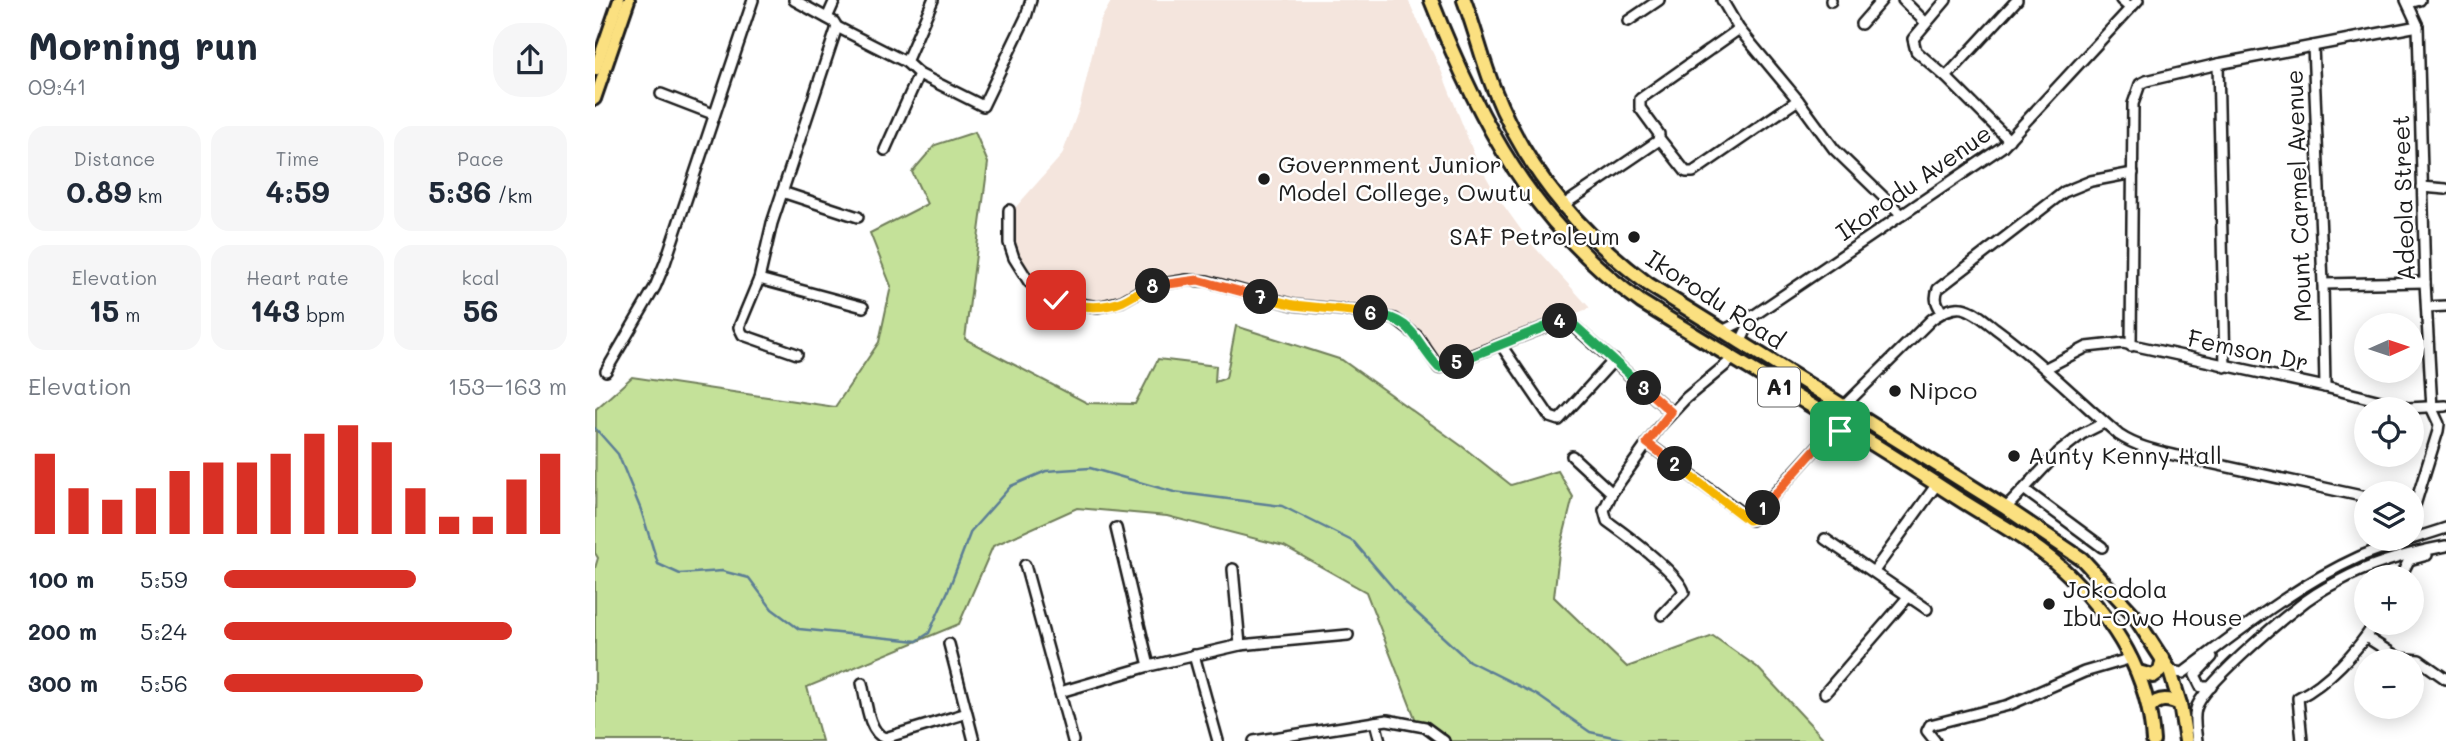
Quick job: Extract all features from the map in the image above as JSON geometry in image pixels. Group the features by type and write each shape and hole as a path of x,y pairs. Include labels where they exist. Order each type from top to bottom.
{"highway":[{"name":"Ikorodu Road","path":"1431,0 1447,40 1501,148 1523,185 1581,253 1641,302 1937,484 2067,573 2104,616 2132,658 2150,708 2153,741"},
{"name":"Ikorodu Road","path":"1464,0 1492,85 1535,169 1562,206 1601,247 1740,343 2006,508 2065,547 2096,572 2133,614 2170,671 2180,704 2186,741"},
{"path":"2138,672 2153,676 2160,671 2163,658"},
{"path":"2150,708 2154,702 2161,700 2180,704"}],"main road":[{"path":"595,70 619,0"},
{"path":"595,99 629,0"}],"street":[{"path":"605,372 655,287 665,262 753,0"},
{"path":"794,0 827,18 837,27 907,62 919,74 983,106 1026,17 1031,0"},
{"path":"827,18 835,0"},
{"path":"907,62 933,0"},
{"path":"1628,21 1659,0"},
{"path":"1722,0 1739,29 1798,100 1833,149 1902,215"},
{"path":"1861,24 1882,0"},
{"path":"1903,0 1926,23"},
{"path":"1946,0 1913,39 1916,51 2009,140"},
{"path":"1947,78 2017,0"},
{"path":"2121,0 2130,8"},
{"name":"Ikorodu Avenue","path":"1722,331 1752,316 1992,154 2009,140 2138,0"},
{"path":"2408,2 2420,0"},
{"name":"Adeola Street","path":"2408,2 2418,26 2425,282 2432,409 2439,424 2423,481"},
{"path":"2131,345 2133,104 2140,84 2218,64 2418,26"},
{"path":"797,354 740,332 739,327 759,279 782,192 837,27"},
{"path":"1739,29 1640,99 1640,107 1659,138 1686,172 1693,172 1798,100"},
{"name":"Mount Carmel Avenue","path":"2313,46 2325,387"},
{"path":"2218,64 2225,367"},
{"path":"885,150 919,74"},
{"path":"661,94 713,114"},
{"path":"1562,206 1659,138"},
{"path":"1942,312 1935,296 1938,289 2064,192 2091,181 2133,173"},
{"path":"2422,187 2446,189"},
{"path":"782,192 858,216"},
{"path":"1009,210 1009,243 1022,271 1036,289 1065,303 1098,307 1122,301 1145,288 1198,280 1294,305 1355,311 1395,319 1417,336 1439,368 1566,319 1671,412"},
{"path":"759,279 863,307"},
{"path":"2323,284 2425,282"},
{"path":"2427,307 2446,306"},
{"path":"1843,407 1918,330 1942,312 1962,307 2007,337 2046,368 2119,435 2147,449 2354,494"},
{"path":"1740,343 1752,316"},
{"name":"Femson Dr","path":"2046,368 2087,347 2113,343 2325,387 2408,408 2432,409 2446,406"},
{"path":"1501,345 1550,417 1556,420 1583,396 1614,360"},
{"path":"1662,615 1684,592 1683,589 1663,566 1607,520 1604,509 1612,493 1671,412 1734,358"},
{"path":"2006,508 2048,462 2070,443 2104,423"},
{"path":"1647,443 1751,520 1828,435 1845,426"},
{"path":"1572,456 1612,493"},
{"path":"1874,571 1937,484"},
{"path":"2025,490 2102,547"},
{"path":"1116,528 1149,666"},
{"path":"2424,535 2446,528"},
{"path":"1825,539 1927,609"},
{"path":"2197,741 2196,708 2204,694 2299,606 2340,580 2446,547"},
{"path":"2170,671 2183,673 2273,607 2342,565 2373,551"},
{"path":"2408,557 2446,552"},
{"path":"2405,565 2408,557"},
{"path":"1025,565 1073,741"},
{"path":"1233,569 1240,645"},
{"path":"1825,693 1908,597"},
{"path":"2211,687 2201,687 2196,679 2196,672 2244,628"},
{"path":"1060,692 1149,666 1240,645 1349,635"},
{"path":"2302,741 2298,698 2334,671 2366,637 2399,658 2419,660 2446,679"},
{"path":"949,643 974,741"},
{"path":"1194,655 1217,741"},
{"path":"1935,741 1927,731 1930,725 2009,705 2084,672 2132,658"},
{"path":"862,683 879,739 967,713"},
{"path":"1254,741 1387,720 1425,727 1444,741"},
{"path":"1375,722 1380,741"}],"shaded area":[{"name":"Government Junior Model College, Owutu","path":"1112,0 1408,0 1441,70 1476,159 1499,199 1529,241 1590,308 1439,366 1410,324 1390,314 1302,303 1191,277 1117,300 1096,303 1058,298 1043,290 1030,278 1014,245 1014,209 1062,155 1080,106 1100,21"}],"green space":[{"path":"975,132 988,163 965,339 1087,403 1135,404 1158,359 1216,366 1215,382 1226,378 1236,326 1342,360 1511,485 1558,471 1573,497 1559,553 1554,597 1627,667 1713,636 1757,667 1826,741 1444,741 1417,723 1366,592 1284,546 1167,516 1077,508 993,546 959,624 807,687 822,741 595,741 595,568 598,558 595,553 596,409 632,377 835,407 879,342 891,286 870,233 927,204 912,172 935,145"}],"waterway":[{"path":"595,428 618,454 641,510 658,564 680,574 722,571 749,578 772,609 799,629 917,641 929,633 971,531 1011,486 1046,471 1090,468 1174,492 1282,506 1354,542 1406,603 1469,661 1537,695 1590,732 1631,741"}],"place":[{"name":"Government Junior Model College, Owutu","path":"1264,179"},
{"name":"SAF Petroleum","path":"1634,237"},
{"name":"Nipco","path":"1895,391"},
{"name":"Aunty Kenny Hall","path":"2014,456"},
{"name":"Jokodola Ibu-Owo House","path":"2049,604"}],"route":[{"path":"1056,300 1098,307 1122,301 1156,285 1187,280 1207,281 1294,305 1355,311 1395,319 1417,336 1439,368 1566,319 1671,412 1647,443 1748,520 1753,519 1828,435 1840,431"}]}
